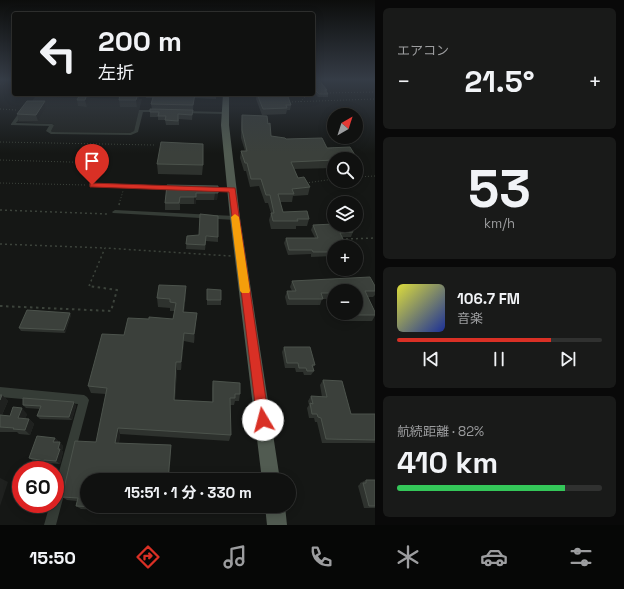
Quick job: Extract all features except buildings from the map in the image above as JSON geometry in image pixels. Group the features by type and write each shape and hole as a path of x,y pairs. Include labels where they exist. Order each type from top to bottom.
{"main road":[{"path":"225,104 235,218 270,473"},
{"path":"276,513 277,525"}],"street":[{"path":"23,111 13,124 52,125 48,131 51,133 131,134 136,132 141,111 164,111"},
{"path":"179,112 225,113"},
{"path":"95,175 92,185 178,188"},
{"path":"201,189 232,190"},
{"path":"115,212 235,218"},
{"path":"0,392 84,400 50,525"}],"path":[{"path":"0,109 23,111"},
{"path":"0,142 154,145"},
{"path":"0,160 104,163"},
{"path":"363,177 375,176"},
{"path":"304,183 316,183 327,181"},
{"path":"0,183 92,185"},
{"path":"0,210 105,214 115,212 125,186"},
{"path":"346,239 375,238"},
{"path":"0,244 105,248 240,256"},
{"path":"0,306 111,311 118,290 89,286 105,248"}],"shaded area":[{"path":"30,104 141,104 134,131 130,133 52,132 51,131 54,124 16,122"}],"slow traffic":[{"path":"235,217 245,291"}],"route":[{"path":"92,185 232,190 263,420"}]}
